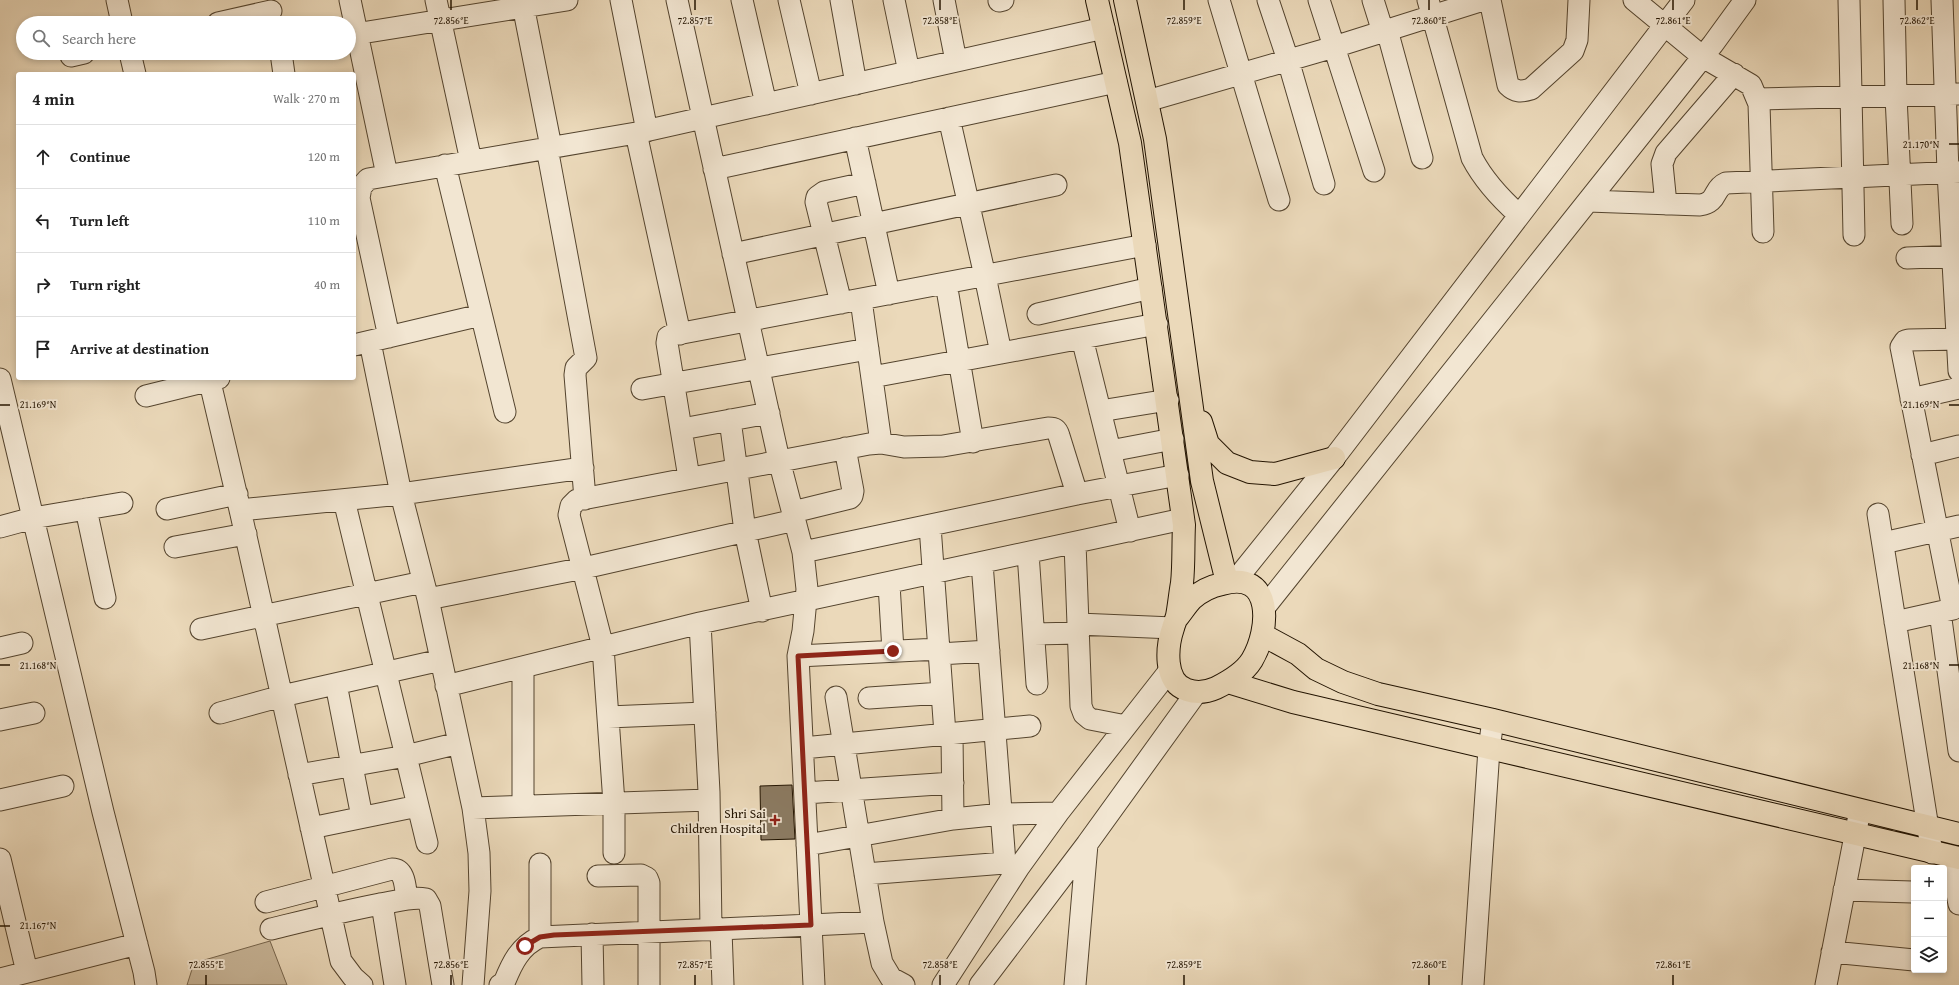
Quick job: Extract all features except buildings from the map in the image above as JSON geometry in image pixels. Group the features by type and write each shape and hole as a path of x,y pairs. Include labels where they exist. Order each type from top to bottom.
{"main road":[{"path":"1097,0 1130,143 1178,476 1183,520 1182,578 1175,623 1168,651 1170,670 1176,683 1184,689 1196,692 1214,689 1234,679 1251,662 1263,635 1264,608 1257,590 1250,584 1231,582 1215,585 1192,599 1175,623"},
{"path":"1125,0 1155,139 1202,481 1231,582"},
{"path":"1190,389 1208,444 1227,463 1250,472 1275,474 1334,458"},
{"path":"1263,635 1298,654 1316,668 1343,682 1378,694 1493,720 1959,834"},
{"path":"1228,682 1293,702 1947,856"}],"street":[{"path":"117,0 120,16"},
{"path":"350,0 351,16"},
{"path":"436,0 471,161"},
{"path":"356,34 441,21 523,4 567,0"},
{"path":"621,0 641,132 680,334"},
{"path":"677,0 779,460 803,552 807,582 803,631 798,656 814,985"},
{"path":"742,0 766,104"},
{"path":"788,0 811,94"},
{"path":"841,0 856,84"},
{"path":"894,0 909,72"},
{"path":"944,0 956,61"},
{"path":"1219,0 1279,200"},
{"path":"1268,0 1288,60 1324,184"},
{"path":"1319,0 1374,171"},
{"path":"1373,0 1385,31 1422,158"},
{"path":"1147,101 1385,31 1431,8 1483,0"},
{"path":"1490,0 1508,85 1513,90 1522,92 1531,89 1572,51 1577,40 1579,0"},
{"path":"1634,0 1702,57 1751,85 1757,99 1763,232"},
{"path":"1231,582 1334,458 1663,25 1684,0"},
{"path":"1264,608 1702,57 1745,0"},
{"path":"1849,0 1854,235"},
{"path":"1894,0 1896,96 1902,224"},
{"path":"1942,0 1952,94 1959,371"},
{"path":"523,4 586,358 576,368 575,375 585,499"},
{"path":"1431,8 1472,158 1480,174 1492,189 1519,215"},
{"path":"250,16 272,11"},
{"path":"369,174 471,161 641,132 1104,28"},
{"path":"132,60 135,72"},
{"path":"282,60 284,72"},
{"path":"356,60 369,174 361,187 359,198 362,250 371,341 401,494 441,660 473,808 480,852 480,891 473,985"},
{"path":"1666,204 1662,164 1666,153 1734,74"},
{"path":"714,169 1116,82"},
{"path":"1757,99 1952,94"},
{"path":"948,118 985,276 1001,353"},
{"path":"855,138 889,294"},
{"path":"445,165 505,412"},
{"path":"1588,201 1708,204 1713,200 1722,185 1726,183 1953,172"},
{"path":"841,304 816,202 817,197 824,192 865,183"},
{"path":"733,254 1056,185"},
{"path":"689,478 667,343 668,337 1145,245"},
{"path":"1907,258 1956,256"},
{"path":"946,283 973,442"},
{"path":"1038,314 1151,288"},
{"path":"861,300 881,443"},
{"path":"371,341 481,315"},
{"path":"872,377 1156,324"},
{"path":"1082,338 1130,531"},
{"path":"1958,339 1909,340 1902,343 1901,347 1951,609 1959,751"},
{"path":"642,389 868,349"},
{"path":"0,379 103,812 146,985"},
{"path":"146,396 209,380"},
{"path":"213,380 238,502 341,961 353,977 362,985"},
{"path":"1911,399 1959,388"},
{"path":"1100,411 1168,400"},
{"path":"682,429 769,413"},
{"path":"730,420 745,531 762,611"},
{"path":"614,853 614,803 603,647 584,568 569,515 571,506 578,500 845,448 881,443 923,447 973,442 1053,428 1060,436 1077,494"},
{"path":"1110,451 1173,439"},
{"path":"1922,455 1959,446"},
{"path":"201,629 366,594 425,590 584,568 745,531 850,498 853,491 845,448"},
{"path":"167,509 238,502 344,500 401,494 583,468"},
{"path":"803,552 1077,494 1178,476"},
{"path":"344,500 427,843"},
{"path":"0,527 33,518 122,503"},
{"path":"86,509 105,598"},
{"path":"1878,514 1927,827 1947,856 1959,904"},
{"path":"446,686 700,624 1183,520"},
{"path":"930,526 942,692 953,783 953,819"},
{"path":"1883,543 1959,526"},
{"path":"175,547 246,534"},
{"path":"1075,543 1081,706 1084,714 1090,719 1126,726"},
{"path":"1028,553 1038,684"},
{"path":"982,563 1002,814 1012,865"},
{"path":"889,584 893,651"},
{"path":"1895,622 1951,609"},
{"path":"1034,634 1078,628 1175,623"},
{"path":"700,624 716,930 723,985"},
{"path":"0,648 22,643"},
{"path":"798,656 893,651 989,651"},
{"path":"220,713 282,696 441,660"},
{"path":"523,667 523,806"},
{"path":"943,985 1012,865 1058,813 1170,670"},
{"path":"336,684 362,817"},
{"path":"869,698 942,692"},
{"path":"980,985 1087,844 1196,692"},
{"path":"836,697 860,836 865,874 882,963 891,978 904,985"},
{"path":"0,720 34,713"},
{"path":"608,717 705,713"},
{"path":"1473,985 1489,749 1493,720"},
{"path":"803,748 1030,726"},
{"path":"299,775 406,756 459,743"},
{"path":"805,793 953,783"},
{"path":"0,800 63,786"},
{"path":"473,808 709,800"},
{"path":"311,828 418,806"},
{"path":"1826,985 1860,810"},
{"path":"807,845 953,819 1002,814 1058,813"},
{"path":"1075,985 1087,844"},
{"path":"0,859 27,972"},
{"path":"540,864 540,937"},
{"path":"865,874 1012,865"},
{"path":"266,902 397,869 401,872 403,878 407,899"},
{"path":"598,876 641,875 647,878 649,883 649,985"},
{"path":"1844,890 1911,892"},
{"path":"272,929 330,914 407,899 426,899 430,906 443,985"},
{"path":"382,904 395,985"},
{"path":"503,984 517,955 525,946 540,937 874,922"},
{"path":"592,934 593,985"},
{"path":"2,981 27,972 137,944"},
{"path":"1832,952 1911,960"}],"shaded area":[{"path":"270,941 287,985 187,985 194,963"}],"place":[{"name":"Shri Sai Children Hospital","path":"775,820"}],"route":[{"path":"525,946 540,937 554,935 811,925 798,656 893,651"}]}
